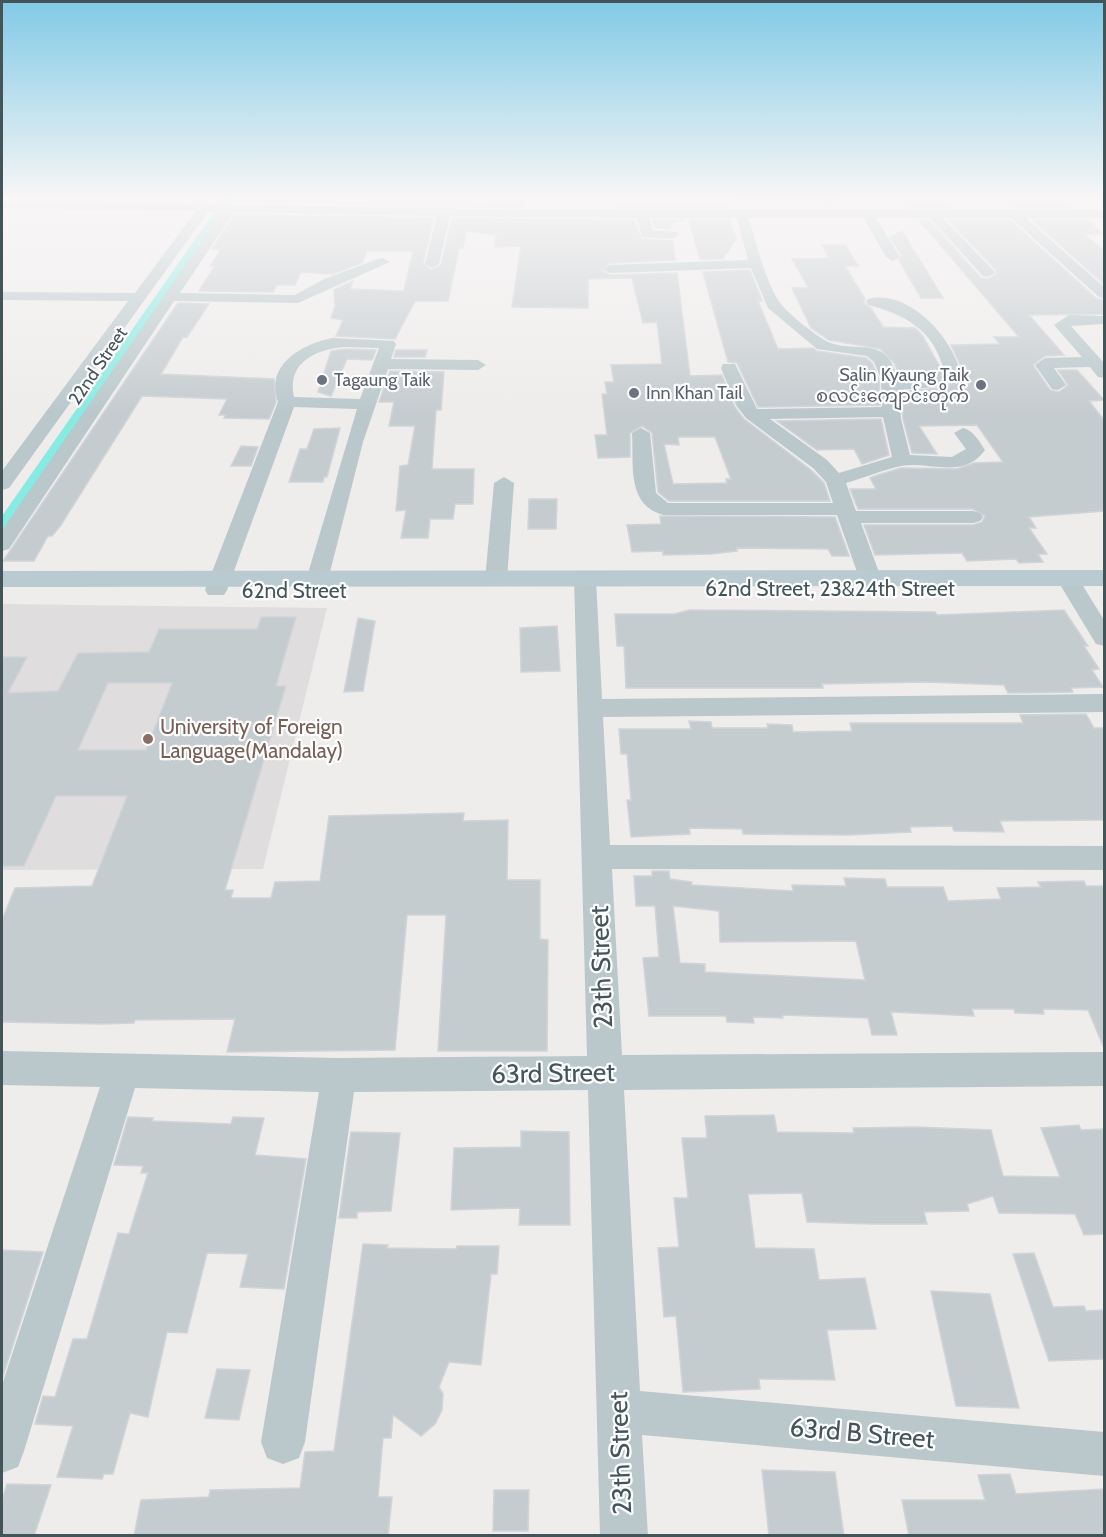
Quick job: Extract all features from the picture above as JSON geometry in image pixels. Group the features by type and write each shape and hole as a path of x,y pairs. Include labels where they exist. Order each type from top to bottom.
{"main road":[{"path":"1070,584 1104,578"},
{"name":"62nd Street","path":"2,579 218,585 317,580 496,579 585,584"},
{"name":"62nd Street","path":"2,590 218,585 585,584"},
{"name":"62nd Street, 23&24th Street","path":"585,584 1070,584"},
{"path":"1070,584 1104,590"}],"street":[{"name":"22nd Street","path":"2,484 159,270"},
{"name":"22nd Street","path":"2,545 186,270"},
{"path":"168,297 298,299 329,282 362,270"},
{"path":"759,270 772,305 823,346 872,352 889,373 904,385 939,382 951,368 943,345 903,309 892,304 873,302"},
{"path":"985,270 988,273"},
{"path":"1077,270 1104,294"},
{"path":"2,297 139,297"},
{"path":"1099,368 1062,325 1069,321 1104,320"},
{"path":"218,585 288,402 284,394 285,375 295,357 311,346 333,343 388,344 354,442 317,580"},
{"path":"1058,385 1045,369 1043,365 1046,363 1099,368"},
{"path":"381,364 478,365"},
{"path":"729,368 745,405 752,414 820,464 835,480 873,584"},
{"path":"902,460 891,412 904,385"},
{"path":"288,402 367,404"},
{"path":"752,414 891,412"},
{"path":"641,433 646,492 650,501 664,509 973,518"},
{"path":"835,480 902,460 951,462 971,457 976,450 974,443 963,433"},
{"path":"496,579 504,483"},
{"name":"23th Street","path":"585,584 624,1536"},
{"path":"1070,584 1104,638"},
{"path":"590,708 1104,704"},
{"path":"596,857 1104,858"},
{"name":"63rd Street","path":"2,1068 339,1075 1104,1069"},
{"path":"2,1451 123,1071"},
{"path":"283,1442 339,1075"},
{"name":"63rd B Street","path":"619,1411 1104,1454"}],"shaded area":[{"name":"University of Foreign Language(Mandalay)","path":"2,604 327,608 263,869 2,870"}],"building":[{"path":"213,270 344,270 332,274 301,272 295,285 277,285 273,292 199,291"},
{"path":"409,270 454,270 448,301 415,301 395,339 336,336 343,320 331,318 335,306 334,290 353,281 350,289 404,291"},
{"path":"517,270 601,270 610,275 677,273 690,376 722,375 734,406 744,419 811,470 824,483 830,501 669,501 658,492 652,433 642,426 630,433 630,457 598,458 595,435 607,435 602,394 607,394 605,382 614,382 611,365 662,364 657,322 643,323 632,278 588,279 588,308 512,307","holes":["678,437 715,437 731,479 726,479 727,483 673,484 664,444 679,445"]},
{"path":"750,270 762,301 758,301 778,349 813,348 817,351 866,358 872,363 879,379 880,405 758,407 737,363 728,362 703,272"},
{"path":"798,270 847,270 865,299 864,303 871,308 883,327 915,328 922,335 940,367 933,375 900,378 895,364 880,349 829,340 811,328 792,288 809,288"},
{"path":"905,270 926,270 943,298 921,298"},
{"path":"962,270 974,270 981,278 988,279 997,274 995,270 1065,270 1097,299 1104,300 1104,314 1029,315 1064,355 1045,356 1033,365 1050,390 1059,392 1068,385 1058,370 1077,370 1104,400 1089,401 1104,420 1104,511 1029,517 1036,528 1029,528 1047,554 1038,554 1043,562 1019,563 1016,559 967,561 962,553 875,555 864,525 973,525 982,522 985,516 973,509 858,509 850,489 876,489 870,478 901,468 957,469 974,463 1003,462 977,425 919,426 937,454 912,453 903,419 901,392 947,387 961,367 951,345 1000,344 994,337 1019,337"},
{"path":"1088,270 1104,270 1104,284"},
{"path":"178,303 209,304 187,337 183,337 161,374 274,379 276,402 269,419 224,418 226,415 219,415 227,399 142,396 61,525 52,536 48,536 34,561 3,561"},
{"path":"376,350 372,360 347,359 331,396 318,392 331,351"},
{"path":"396,350 427,350 425,357 394,357"},
{"path":"390,371 444,372 441,410 436,410 432,469 474,469 473,504 455,504 453,519 430,519 428,538 401,538 406,510 396,511 400,466 408,465 415,426 389,426 394,402 379,402"},
{"path":"881,419 889,455 862,464 854,449 817,450 777,421"},
{"path":"340,428 327,477 324,477 323,482 289,482 300,449 307,449 314,429"},
{"path":"241,446 258,447 251,466 231,466"},
{"path":"529,499 557,499 556,529 528,529"},
{"path":"660,516 835,517 849,556 832,556 828,549 737,548 737,551 711,554 663,555 663,551 632,552 627,525 661,524"},
{"path":"690,610 935,612 937,615 1064,610 1088,646 1084,646 1099,669 1092,670 1103,687 1071,688 1073,692 1008,693 1004,685 926,682 822,684 823,688 626,688 624,646 617,646 615,614 674,614"},
{"path":"261,617 296,617 276,686 286,686 225,890 233,890 231,898 271,898 275,882 320,881 329,816 464,813 463,821 508,820 507,880 540,880 540,939 548,940 547,1051 438,1051 446,915 407,915 395,1050 227,1052 235,1019 135,1020 134,1023 102,1024 2,1022 2,920 15,888 92,886 127,796 56,796 24,866 2,866 2,657 27,657 8,693 58,691 78,653 149,652 159,629 257,629","holes":["108,683 172,683 146,750 78,750"]},
{"path":"358,618 375,621 363,691 344,692"},
{"path":"557,626 560,671 521,672 520,628"},
{"path":"1086,714 1094,728 1104,728 1104,820 1000,821 1004,832 954,831 952,826 910,827 911,832 847,835 743,834 742,829 689,828 690,834 631,837 627,800 631,800 627,754 621,754 619,729 691,729 689,721 711,722 712,728 768,728 767,724 792,725 793,732 852,731 850,723 1023,723 1020,715"},
{"path":"652,871 669,871 670,879 692,882 691,885 793,891 792,885 846,886 844,878 885,879 887,887 943,887 948,901 1001,899 997,888 1041,887 1038,882 1084,881 1086,886 1104,886 1104,1048 1088,1010 1043,1009 1044,1014 1015,1013 1014,1009 972,1009 974,1016 891,1012 897,1035 872,1035 868,1018 782,1015 783,1018 753,1017 754,1023 727,1022 726,1016 649,1016 643,958 659,957 655,906 636,906 634,876 652,876","holes":["673,906 719,911 720,942 856,941 865,980 705,972 705,964 680,963"]},
{"path":"774,1115 777,1132 854,1133 853,1128 915,1127 991,1130 1003,1176 1060,1177 1041,1128 1079,1125 1081,1130 1104,1129 1104,1234 1084,1235 1075,1214 999,1213 993,1196 967,1204 969,1211 924,1212 927,1224 874,1224 807,1222 802,1193 748,1194 755,1248 814,1249 819,1280 865,1278 876,1329 827,1330 835,1380 759,1379 760,1389 683,1392 676,1316 664,1317 658,1248 679,1247 674,1198 688,1198 682,1138 707,1138 705,1116"},
{"path":"128,1117 153,1118 152,1121 231,1124 233,1117 264,1118 255,1155 306,1159 284,1289 240,1287 248,1254 207,1253 187,1333 167,1332 148,1417 130,1413 113,1474 104,1474 102,1479 57,1477 73,1426 35,1424 43,1396 55,1397 73,1339 87,1339 118,1233 129,1234 148,1173 141,1173 143,1166 114,1165"},
{"path":"521,1131 569,1132 570,1225 519,1225 520,1208 451,1210 454,1148 521,1147"},
{"path":"351,1132 400,1133 391,1211 357,1212 357,1218 339,1218"},
{"path":"363,1244 388,1245 387,1248 456,1249 457,1246 499,1246 497,1274 491,1274 481,1365 449,1362 439,1387 443,1394 442,1410 435,1424 421,1436 393,1415 391,1438 383,1438 378,1497 392,1497 388,1536 134,1536 141,1500 209,1497 210,1490 300,1488 305,1452 334,1451"},
{"path":"2,1250 43,1252 2,1379"},
{"path":"1034,1253 1053,1307 1084,1306 1086,1311 1104,1310 1104,1359 1049,1361 1013,1254"},
{"path":"931,1291 990,1294 1019,1408 956,1406"},
{"path":"217,1369 250,1370 239,1420 205,1418"},
{"path":"762,1470 835,1472 844,1536 769,1536"},
{"path":"1010,1474 1016,1494 1104,1489 1104,1536 909,1536 902,1500 985,1500 978,1475"},
{"path":"7,1484 51,1485 34,1536 2,1536 2,1500"},
{"path":"494,1490 529,1490 528,1531 493,1531"}],"waterway":[{"path":"2,529 181,270"}],"place":[{"name":"Tagaung Taik","path":"322,380"},
{"name":"Salin Kyaung Taik စလင်းကျောင်းတိုက်","path":"981,385"},
{"name":"Inn Khan Tail","path":"634,393"},
{"name":"University of Foreign Language(Mandalay)","path":"148,739"}]}
